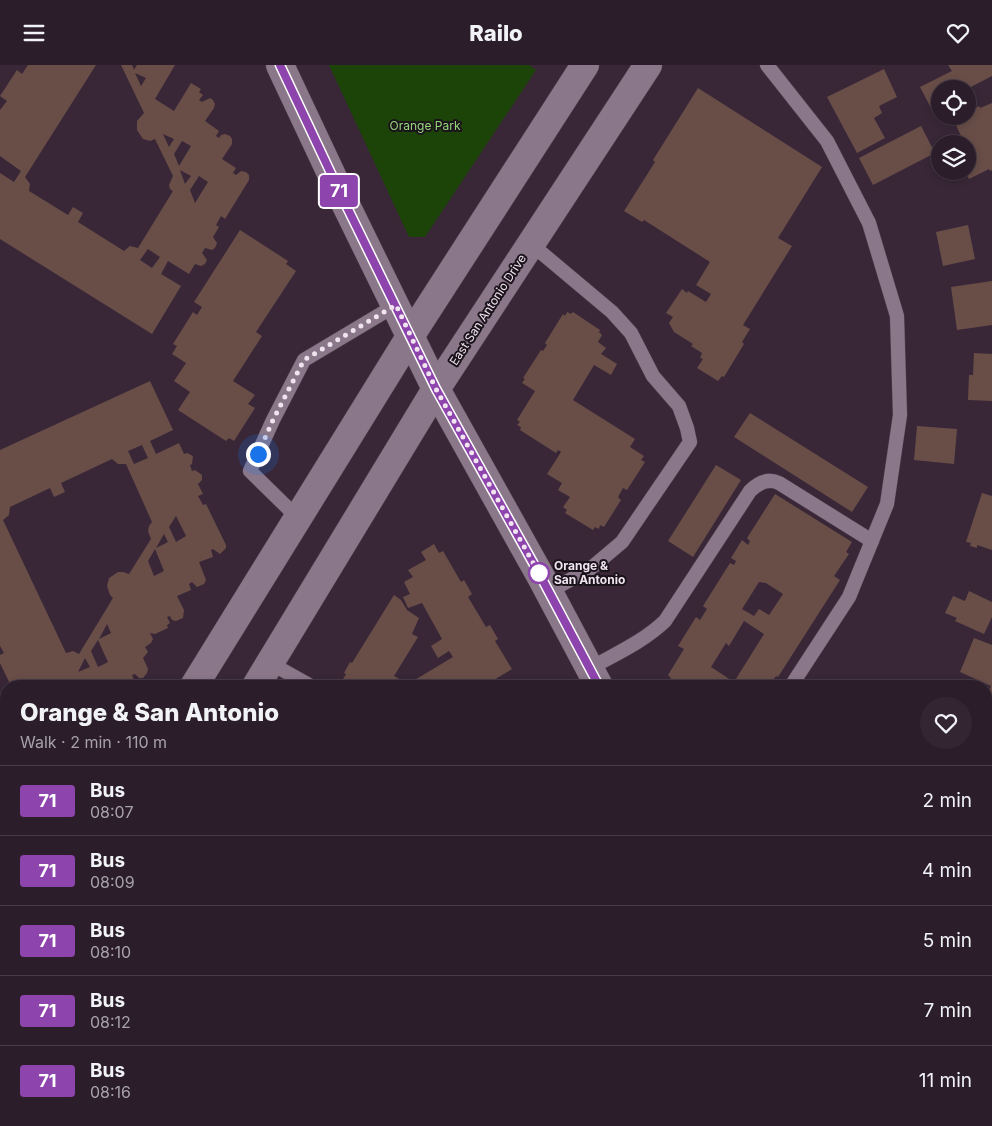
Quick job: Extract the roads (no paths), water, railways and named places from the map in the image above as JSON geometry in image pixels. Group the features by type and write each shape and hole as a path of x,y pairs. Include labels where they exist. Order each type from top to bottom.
{"main road":[{"path":"280,65 436,389 594,678"},
{"path":"198,680 411,335 586,65"},
{"name":"East San Antonio Drive","path":"260,680 436,389 648,65"}],"lane":[{"path":"766,65 827,141 869,223 897,316 900,415 886,505 849,597 796,680"},
{"path":"531,244 612,312 631,333 653,376 679,406 690,442 622,541 590,569 548,592"},
{"path":"298,518 250,471 273,420 304,360 396,305"},
{"path":"594,678 639,641 655,631 665,621 754,486 772,480 779,483 872,541"},
{"path":"270,663 300,680"}],"place":[{"name":"Orange & San Antonio","path":"539,573"}],"park label":[{"name":"Orange Park","path":"425,126"}]}
